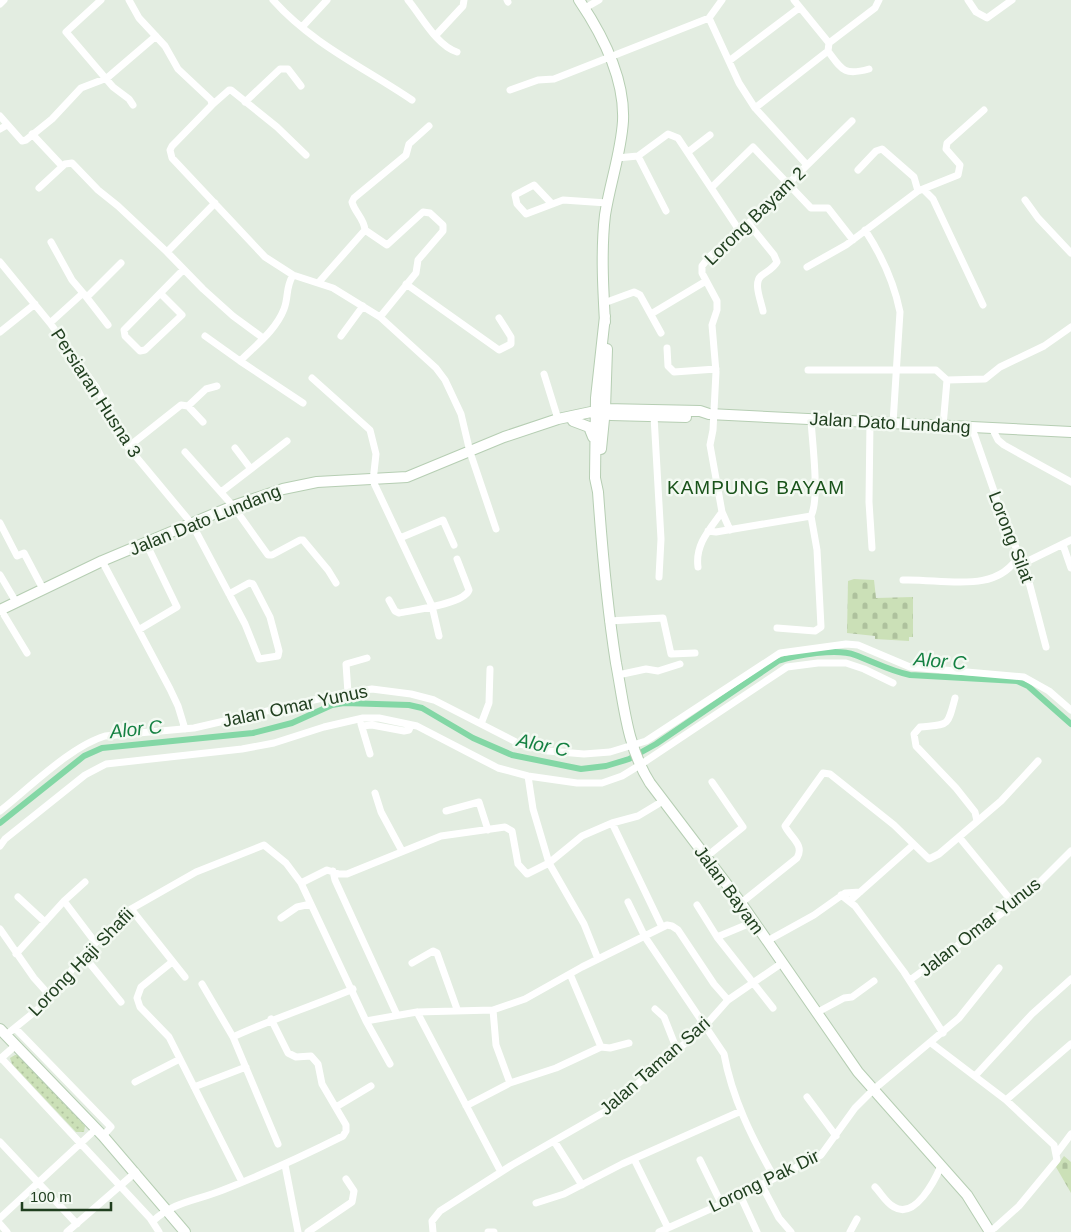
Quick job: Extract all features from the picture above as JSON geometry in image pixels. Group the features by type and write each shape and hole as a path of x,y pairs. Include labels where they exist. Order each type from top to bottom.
{"main road":[{"path":"582,4 610,57 623,106 617,158 607,203 603,247 606,378 600,413"},
{"path":"600,413 596,398 605,316"},
{"path":"597,448 607,427 630,412 613,401 606,378"},
{"path":"571,419 596,398"},
{"name":"Jalan Dato Lundang","path":"473,451 506,443 571,419 600,413 630,412 700,411 712,414 1071,432"},
{"name":"Jalan Dato Lundang","path":"630,412 654,416 702,417 712,414"},
{"name":"Jalan Bayam","path":"600,413 597,448 602,480 598,492 610,622 618,675 633,748 639,764 663,801 741,903 816,1013 873,1090 967,1195 990,1232"},
{"name":"Jalan Dato Lundang","path":"0,610 102,562 233,506 299,485 407,477 473,451 504,436 558,419 571,419"},
{"path":"571,419 589,426 593,432 597,448"},
{"path":"3,1032 136,1172 185,1232"}],"street":[{"path":"0,4 4,0"},
{"path":"100,0 66,32 113,87 129,99 133,105"},
{"path":"129,0 139,18 165,46 178,69 207,96 212,105"},
{"path":"273,0 333,52 367,70 412,100"},
{"path":"302,27 327,0"},
{"path":"408,0 449,50 458,52"},
{"path":"436,35 464,6 464,0"},
{"path":"582,4 599,0"},
{"path":"510,90 538,80 554,79 709,18 722,0"},
{"path":"794,0 829,43"},
{"path":"869,69 854,73 842,70 828,51 829,43 875,8 879,0"},
{"path":"968,0 976,12 987,18 1012,0"},
{"path":"729,61 799,8"},
{"path":"709,18 729,61 755,108 807,165"},
{"path":"0,116 22,141 52,119 81,88 107,78 156,36"},
{"path":"755,108 828,51"},
{"path":"245,102 280,69 288,69 301,86"},
{"path":"306,154 276,127 229,90 212,105 170,150 172,158 178,166 265,257 293,274 319,282 363,306 380,317 423,354 445,380 461,414 496,529"},
{"path":"807,266 853,240 921,190 958,174 961,170 960,165 946,149 947,143 984,110"},
{"name":"Lorong Bayam 2","path":"730,530 722,512 710,445 716,369 712,325 717,310 717,301 702,273 702,266 708,256 749,224 852,121"},
{"path":"0,129 7,125"},
{"path":"380,317 416,273 418,260 443,231 443,225 430,213 423,212 387,245 365,230 364,222 353,207 354,198 406,154 409,144 428,126"},
{"path":"32,134 62,166"},
{"path":"617,158 638,156 668,134 678,138 739,230"},
{"path":"688,152 710,135"},
{"path":"712,187 753,146 812,209 827,207 853,240"},
{"path":"858,170 876,151 882,149 914,177 921,190 933,200 983,305"},
{"path":"638,156 666,211"},
{"path":"39,188 62,166 68,162 74,164 98,190 167,252 183,270 233,316 263,338"},
{"path":"552,204 534,185 515,195 518,204 526,214 563,200 607,203"},
{"path":"1025,200 1038,218 1071,253"},
{"path":"167,252 215,203"},
{"path":"749,224 774,255 777,262 760,277 758,283 763,311"},
{"path":"319,282 365,230"},
{"path":"865,230 882,255 897,297 900,312 893,423"},
{"path":"51,242 72,280 108,325"},
{"name":"Persiaran Husna 3","path":"0,262 50,323 96,387 128,447 192,524 228,594 245,624 259,659 276,657 279,651 270,617 254,584 249,582 228,594"},
{"path":"50,323 121,263"},
{"path":"161,294 182,315 145,350 140,351 124,332 183,270"},
{"path":"240,361 276,324 283,312 287,285 293,274"},
{"path":"651,314 706,281"},
{"path":"406,284 499,350 511,344 511,336 499,318"},
{"path":"604,302 634,292 640,295 660,333"},
{"path":"0,332 35,304"},
{"path":"341,336 363,306"},
{"path":"808,370 936,370 947,380 985,380 1000,367 1044,346 1071,327"},
{"path":"205,336 303,403"},
{"path":"667,348 668,366 674,372 716,369"},
{"path":"544,374 558,419"},
{"path":"312,378 370,430 376,454 373,480 432,606 439,636"},
{"path":"943,426 947,380"},
{"path":"188,406 206,389 217,386"},
{"path":"128,447 182,405 188,406 203,422"},
{"path":"654,416 661,540 659,577"},
{"path":"777,628 815,631 821,627 818,550 811,516 815,488 811,419"},
{"path":"870,422 872,548"},
{"name":"Lorong Silat","path":"972,428 995,494 1001,518 1024,563 1046,647"},
{"path":"992,428 998,440 1004,445 1071,482"},
{"path":"221,492 287,441"},
{"path":"235,448 251,469"},
{"path":"185,452 233,506 268,555 272,555 303,540 328,570 336,583"},
{"path":"698,567 698,551 708,530 722,512"},
{"path":"708,530 716,532 811,516"},
{"path":"400,538 443,520 454,545"},
{"path":"0,523 16,556 24,553 44,589"},
{"path":"1024,563 1071,540"},
{"path":"140,629 177,607 146,543"},
{"path":"1063,545 1071,568"},
{"path":"903,580 976,582 1008,570 1019,554"},
{"path":"389,600 398,613 451,602 467,594 469,590 457,559"},
{"path":"102,562 140,629 154,662 178,706 185,729"},
{"path":"0,575 16,602"},
{"path":"0,610 26,652"},
{"path":"610,622 663,618 671,654 694,653"},
{"name":"Jalan Omar Yunus","path":"0,811 66,757 94,739 105,736 185,729 372,689 411,694 453,708 520,744 548,751 584,754 633,748 780,653 846,644 858,645 910,667 1024,677 1049,691 1071,709"},
{"path":"348,693 346,664 367,658"},
{"path":"0,846 5,839 85,775 106,764 242,749 274,743 324,726 378,718 411,725 438,735 498,768 528,776 577,783 602,783 622,776 787,667 818,663 846,663 864,668 893,683"},
{"path":"618,675 646,669 658,671 680,664"},
{"path":"481,724 489,703 490,668"},
{"path":"955,698 948,722 943,725 920,727 914,734 916,746 956,788 975,812 977,821"},
{"path":"361,722 370,754"},
{"path":"741,903 797,858 800,847 785,826 824,773 830,774 894,825 926,858 933,858 1020,783 1038,761"},
{"path":"528,776 533,809 549,863 584,924 598,960"},
{"path":"706,857 742,827 712,782"},
{"path":"375,793 382,812 402,851"},
{"path":"390,1064 366,1020 301,884 327,870 339,874 348,874 441,836 505,827 512,831 518,864 523,872 532,872 549,863 582,836 612,823 638,816 663,801"},
{"path":"446,811 479,802 488,830"},
{"path":"612,823 662,927"},
{"path":"959,837 1014,904"},
{"name":"Lorong Haji Shafii","path":"3,1032 15,1028 51,997 83,955 131,909 196,872 264,845 286,864 301,884"},
{"path":"850,901 913,845"},
{"name":"Jalan Omar Yunus","path":"910,980 1026,895 1071,851"},
{"path":"333,871 338,886 398,1015"},
{"path":"16,954 64,901 85,882"},
{"path":"767,942 814,915 841,895 860,892"},
{"path":"841,895 850,901 910,980 943,1033"},
{"path":"18,897 44,922"},
{"path":"64,901 95,942"},
{"path":"628,902 645,937 724,1054 727,1076 736,1096 739,1112 774,1177"},
{"path":"281,918 297,908 311,904"},
{"path":"697,905 717,937 773,1008"},
{"path":"131,909 185,977"},
{"path":"717,937 753,922"},
{"path":"366,1020 417,1012 457,1009 493,1010 525,999 662,927 672,926 678,930 714,984 728,1000"},
{"path":"0,928 16,954 51,997"},
{"path":"412,963 433,951 437,953 457,1009"},
{"path":"83,955 121,1002"},
{"path":"172,962 141,987 137,998 143,1012 169,1037 242,1182"},
{"name":"Jalan Taman Sari","path":"433,1232 432,1221 436,1215 501,1172 606,1111 704,1027 728,1000 782,962"},
{"name":"Lorong Pak Dir","path":"659,1232 812,1161 828,1149 855,1108 873,1090 943,1033 976,999 999,968"},
{"path":"570,974 602,1048"},
{"path":"975,1076 1032,1014 1071,979"},
{"path":"816,1013 844,998 852,998 874,982"},
{"path":"202,984 233,1037 278,1144"},
{"path":"233,1037 272,1019 314,1006 352,989"},
{"path":"655,1009 664,1017 677,1050"},
{"path":"493,1010 496,1045 510,1083"},
{"path":"417,1012 501,1172"},
{"path":"153,1221 167,1209 285,1165 345,1134 346,1125 322,1084 315,1059 311,1056 296,1056 288,1053 272,1019"},
{"path":"0,1218 80,1143 111,1127 15,1028"},
{"path":"466,1106 510,1083 556,1068 602,1048 629,1043"},
{"path":"931,1043 1006,1100 1054,1145 1057,1153 1057,1160 1019,1206 990,1232"},
{"path":"1006,1100 1071,1044"},
{"path":"16,1045 0,1059 153,1221 159,1232"},
{"path":"135,1082 180,1058"},
{"path":"194,1087 246,1067"},
{"path":"336,1107 371,1086"},
{"path":"807,1097 836,1136"},
{"path":"536,1203 582,1186 634,1159 739,1112"},
{"path":"1057,1153 1071,1134"},
{"path":"554,1141 582,1186"},
{"path":"0,1142 77,1224"},
{"path":"634,1159 668,1228"},
{"path":"700,1160 721,1203"},
{"path":"285,1165 298,1232"},
{"path":"875,1187 890,1204 895,1208 902,1209 927,1194 941,1166"},
{"path":"67,1232 136,1172"},
{"path":"308,1232 352,1202 354,1191 346,1179"},
{"path":"761,1184 780,1218 791,1232"},
{"path":"740,1195 756,1232"},
{"path":"850,1232 857,1219"},
{"path":"0,1224 7,1232"},
{"path":"488,1232 494,1232"}],"green space":[{"path":"854,579 874,580 876,598 913,597 913,637 909,637 909,641 875,639 875,636 847,633 848,581"},
{"path":"18,1055 85,1126 84,1132 76,1132 12,1064 10,1058"},
{"path":"1064,1156 1071,1162 1071,1193 1056,1167"}],"waterway":[{"name":"Alor C","path":"0,823 84,756 102,748 253,733 292,723 332,705 344,703 409,705 422,708 473,738 512,755 581,769 606,766 629,759 656,744 778,661 816,653 847,653 910,675 1017,681 1028,686 1071,724"}],"district":[{"name":"KAMPUNG BAYAM","path":"756,487"}]}
